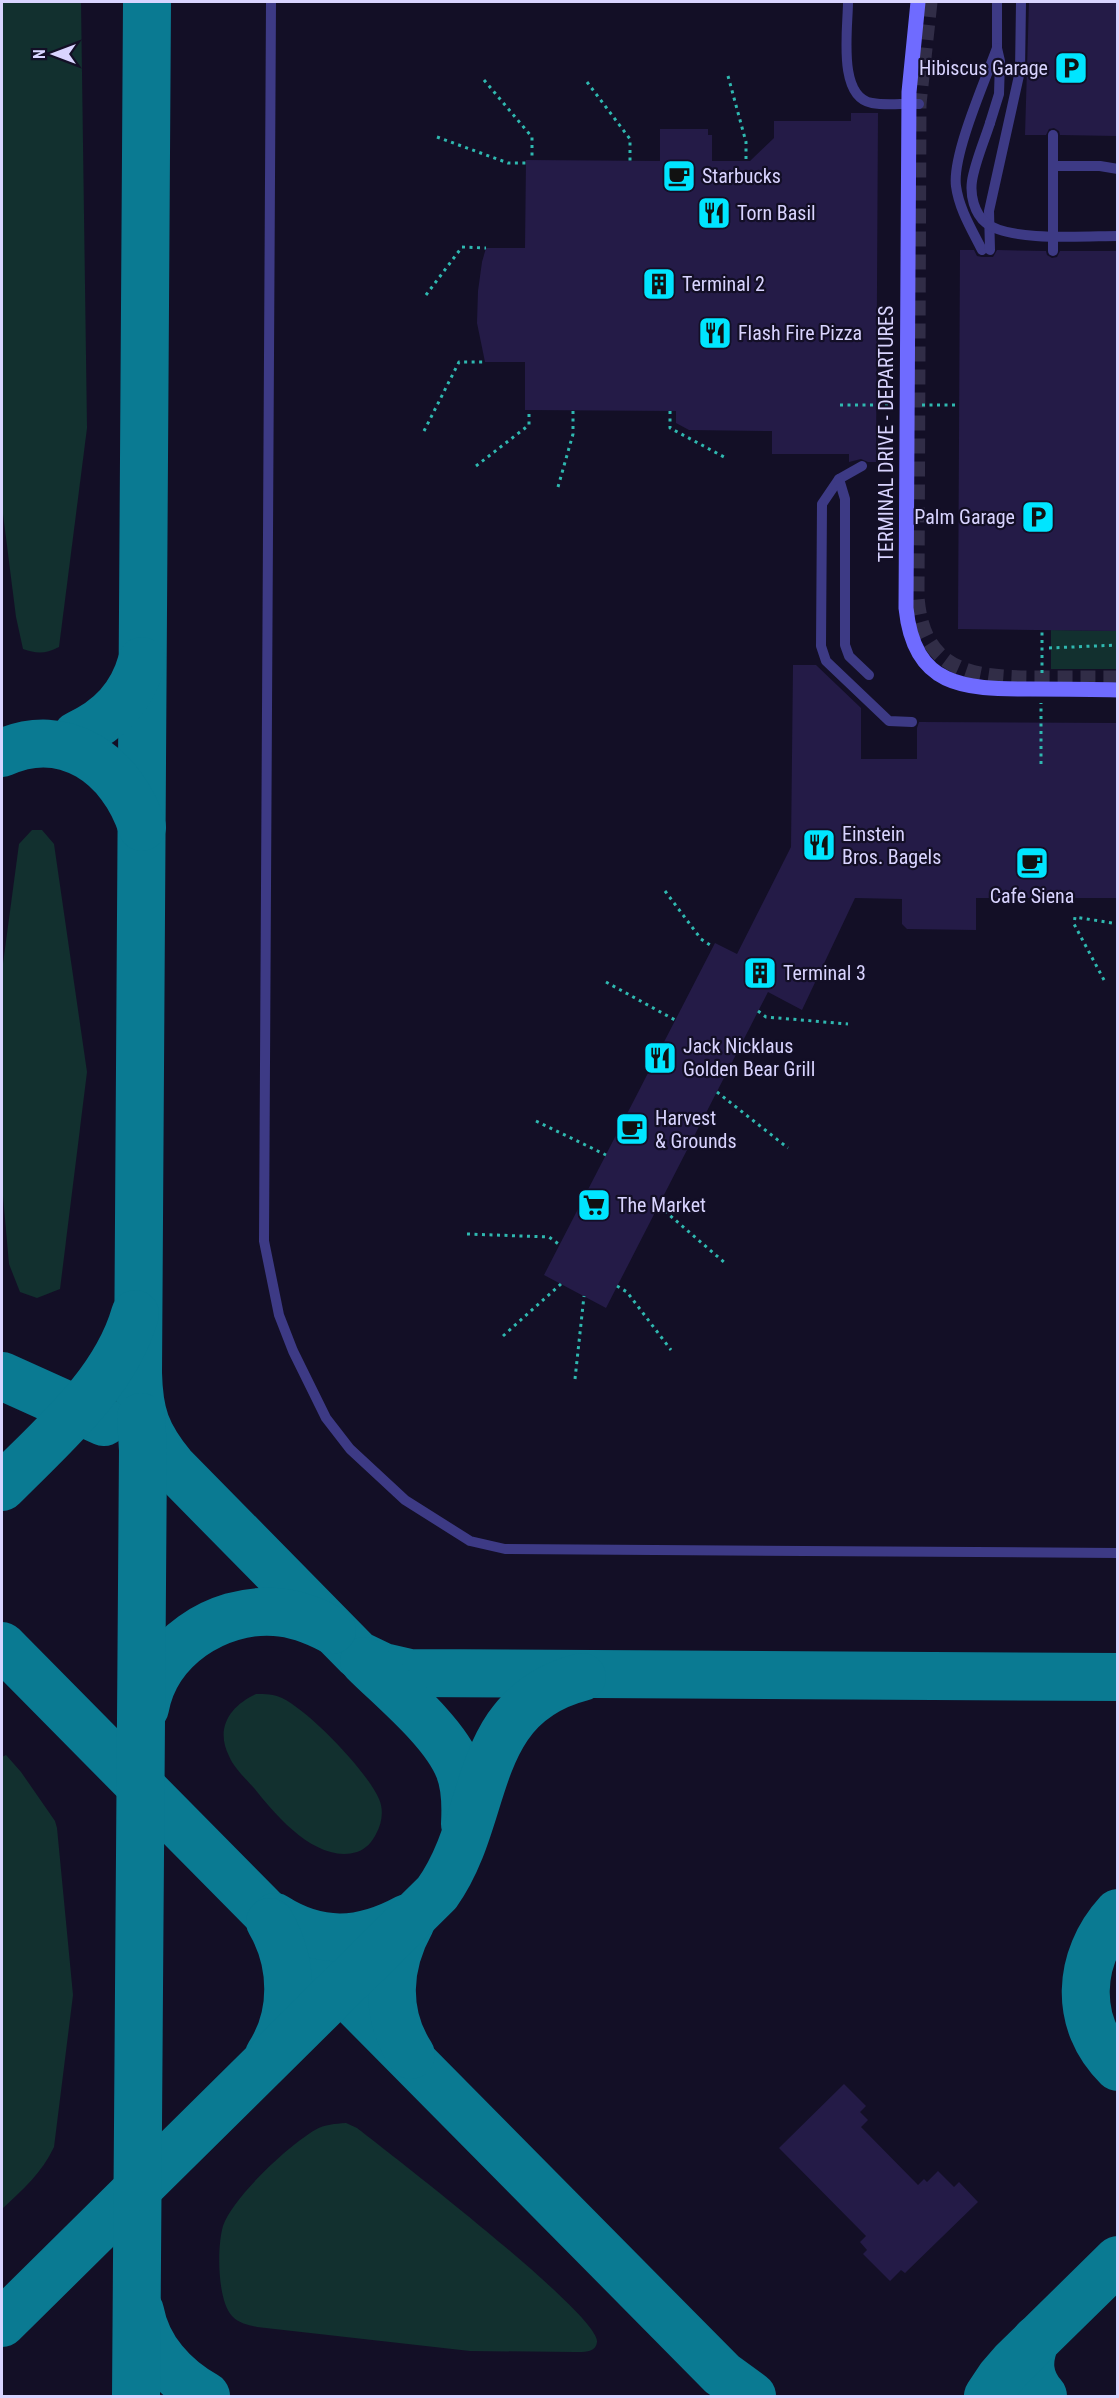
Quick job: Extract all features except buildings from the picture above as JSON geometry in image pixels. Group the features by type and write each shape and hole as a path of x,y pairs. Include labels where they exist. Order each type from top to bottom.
{"street":[{"name":"TERMINAL DRIVE - DEPARTURES","path":"918,2 909,110 906,608 909,634 930,668 958,684 992,689 1118,690"}],"lane":[{"path":"271,2 264,1241 279,1315 293,1351 326,1418 350,1449 405,1500 470,1541 505,1548 1118,1553"},
{"path":"848,2 848,68 849,83 854,93 861,99 872,103 919,104"},
{"path":"997,2 999,94 972,180 972,198 977,212 984,222 994,228 1022,235 1118,236"},
{"path":"997,48 956,168 956,186 965,216 986,250 989,211 1020,71 1021,2"},
{"path":"1055,135 1056,166 1054,251 1055,135"},
{"path":"1056,166 1100,166 1118,169"},
{"path":"862,466 839,479 822,504 821,646 826,661 889,721 912,722"},
{"path":"839,479 845,499 845,645 849,656 869,675"}],"path":[{"path":"728,76 746,142 746,161"},
{"path":"484,80 532,137 532,160"},
{"path":"587,82 630,139 630,161"},
{"path":"437,137 508,163 526,163"},
{"path":"426,296 462,247 486,248"},
{"path":"424,431 459,362 485,362"},
{"path":"476,466 529,425 529,410"},
{"path":"558,487 573,434 573,410"},
{"path":"670,411 670,428 726,458"},
{"path":"1049,648 1118,645"},
{"path":"665,891 701,939 713,946"},
{"path":"1104,980 1074,924 1075,917 1118,924"},
{"path":"606,982 675,1020"},
{"path":"758,1011 766,1017 848,1024"},
{"path":"717,1092 788,1148"},
{"path":"536,1120 606,1155"},
{"path":"659,1206 726,1263"},
{"path":"467,1234 549,1237 560,1245"},
{"path":"503,1336 561,1284"},
{"path":"618,1286 627,1292 671,1350"},
{"path":"575,1379 584,1296"}],"green space":[{"path":"2,2 81,2 87,428 59,647 41,652 23,649 16,617 2,506"},
{"path":"1051,630 1117,631 1117,669 1051,669"},
{"path":"32,830 42,830 54,844 87,1072 60,1289 37,1298 20,1292 9,1264 2,1185 2,971 19,844"},
{"path":"256,1694 279,1697 307,1715 363,1773 381,1803 382,1817 374,1837 363,1849 342,1854 327,1851 299,1835 274,1812 234,1765 225,1746 225,1727 232,1712"},
{"path":"6,1755 21,1772 55,1821 57,1828 73,1995 54,2147 38,2173 2,2209 2,1757"},
{"path":"346,2123 357,2128 408,2168 531,2269 589,2326 597,2342 596,2346 589,2351 582,2352 470,2351 257,2327 234,2318 223,2298 219,2259 223,2226 229,2214 249,2187 291,2148 319,2128"}],"taxiway":[{"path":"147,2 138,1373 142,1412 156,1444 172,1466 358,1655 383,1667 409,1673 1118,1677"},
{"path":"77,735 100,722 118,706 132,686 142,661"},
{"path":"2,753 25,745 48,744 69,747 88,756 106,769 121,785 142,827"},
{"path":"2,1487 60,1429 97,1386 113,1364 126,1339 135,1314"},
{"path":"2,1376 104,1422"},
{"path":"136,2396 143,1450 141,1417"},
{"path":"145,1708 151,1686 162,1667 192,1636 211,1625 232,1617 275,1612 305,1618 332,1630"},
{"path":"2,1646 722,2374 752,2396"},
{"path":"364,1661 417,1712 452,1755 463,1782 465,1824"},
{"path":"2,2323 437,1893 454,1863 488,1767 501,1738 519,1712 546,1691 582,1677"},
{"path":"1118,1913 1104,1931 1094,1950 1088,1970 1086,1990 1087,2011 1093,2031 1103,2050 1118,2067"},
{"path":"275,1917 308,1932 340,1937 373,1932 407,1918"},
{"path":"269,2055 284,2023 288,1989 284,1954 270,1922"},
{"path":"411,1922 397,1955 392,1989 396,2023 411,2055"},
{"path":"988,2396 1013,2363 1118,2260"},
{"path":"140,2311 149,2338 164,2361 183,2380 206,2396"},
{"path":"1036,2340 1031,2355 1030,2369 1034,2383 1043,2396"}],"tunnel":[{"path":"930,2 919,104 917,597 921,623 930,642 942,656 974,673 1015,678 1118,678"}],"place":[{"name":"Hibiscus Garage","path":"1071,68"},
{"name":"Starbucks","path":"679,176"},
{"name":"Torn Basil","path":"714,213"},
{"name":"Terminal 2","path":"659,284"},
{"name":"Flash Fire Pizza","path":"715,333"},
{"name":"Palm Garage","path":"1038,517"},
{"name":"Einstein Bros. Bagels","path":"819,845"},
{"name":"Cafe Siena","path":"1032,863"},
{"name":"Terminal 3","path":"760,973"},
{"name":"Jack Nicklaus Golden Bear Grill","path":"660,1058"},
{"name":"Harvest & Grounds","path":"632,1129"},
{"name":"The Market","path":"594,1205"}]}
